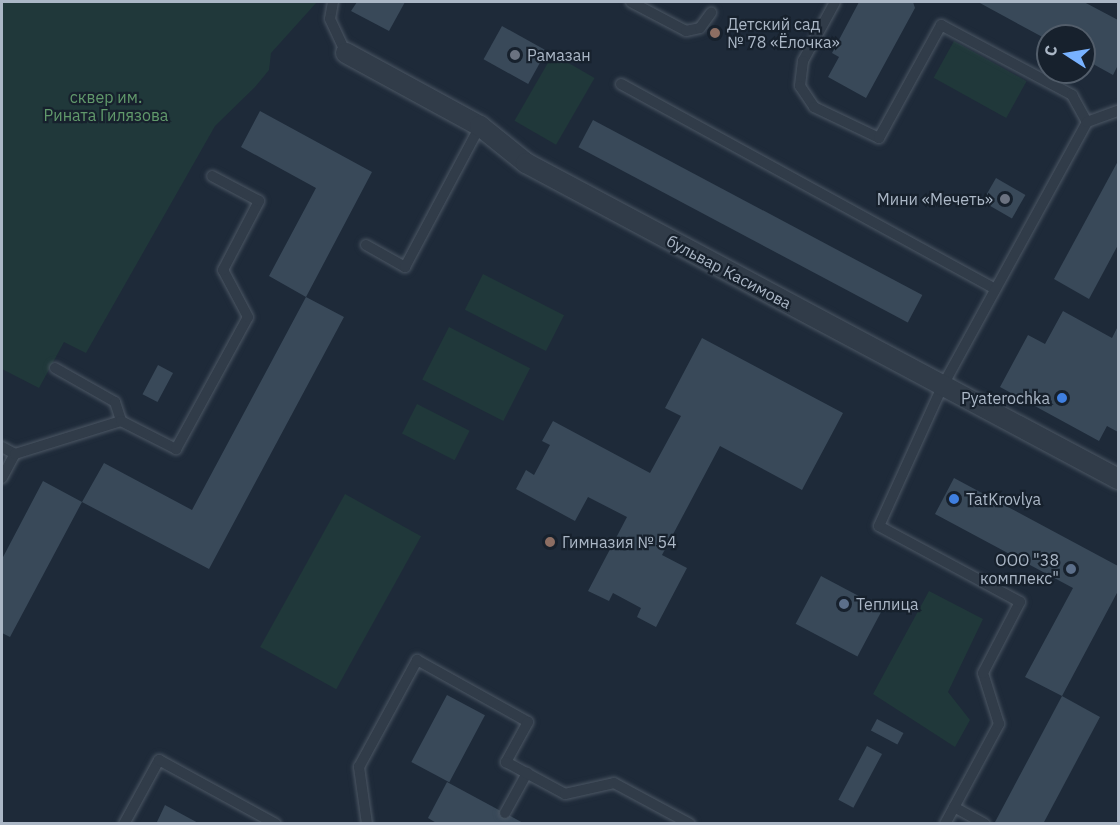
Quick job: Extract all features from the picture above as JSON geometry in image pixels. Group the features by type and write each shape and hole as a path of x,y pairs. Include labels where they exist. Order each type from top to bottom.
{"street":[{"name":"бульвар Касимова","path":"346,53 480,126 526,163 942,387 1119,479"}],"lane":[{"path":"333,2 330,19 346,53"},
{"path":"631,2 686,31 700,28 711,13"},
{"path":"835,2 803,61 800,86 814,107 879,138 942,25 1072,95 1087,122"},
{"path":"621,84 995,289"},
{"path":"945,824 999,723 983,673 1020,602 879,526 942,387 1087,122 1119,111"},
{"path":"366,245 405,267 480,126"},
{"path":"2,478 15,454 121,421 176,449 248,317 224,270 259,201 212,176"},
{"path":"56,368 115,402 121,421"},
{"path":"2,447 15,454"},
{"path":"367,824 359,767 417,660 528,722 506,762 565,794 614,783 690,824"},
{"path":"124,824 159,760 276,824"},
{"path":"505,813 526,773"},
{"path":"954,807 985,824"}],"green space":[{"name":"сквер им. Рината Гилязова","path":"2,2 317,2 271,53 269,70 215,126 86,353 64,342 39,388 2,369"},
{"path":"954,41 1027,81 1006,118 934,78"},
{"path":"553,54 595,78 556,145 514,121"},
{"path":"483,274 564,315 546,351 465,310"},
{"path":"449,327 530,368 503,421 422,380"},
{"path":"417,404 470,431 455,460 402,433"},
{"path":"345,494 421,536 336,689 260,647"},
{"path":"929,591 983,619 948,692 970,720 955,747 873,694"}],"building":[{"path":"357,2 405,2 389,31 351,11"},
{"path":"859,2 913,2 915,8 866,98 828,77 839,57 832,53"},
{"path":"978,2 1084,2 1118,20 1118,65 1113,75 1096,66 1096,24 1036,24 1036,33"},
{"name":"Рамазан","path":"502,26 547,51 528,84 484,59"},
{"path":"260,111 372,172 306,297 269,276 316,188 241,147"},
{"path":"593,120 922,295 908,322 578,147"},
{"path":"1118,161 1118,245 1089,299 1054,279"},
{"name":"Мини «Мечеть»","path":"996,178 1025,195 1012,218 982,201"},
{"path":"306,297 344,317 209,569 82,502 104,463 192,510"},
{"path":"1063,311 1112,338 1118,326 1118,432 1107,426 1099,441 1000,387 1028,335 1045,344"},
{"path":"702,338 843,413 802,490 720,446 662,555 687,568 656,627 637,617 641,608 613,593 609,601 588,591 627,517 588,497 575,521 516,489 526,470 534,475 550,445 542,441 553,421 650,473 681,416 665,408"},
{"path":"158,365 173,373 158,402 143,394"},
{"path":"954,478 1118,566 1118,591 1062,696 1025,677 1073,588 935,514"},
{"path":"43,481 82,502 10,637 2,633 2,559"},
{"path":"821,576 883,609 857,657 796,624"},
{"path":"447,695 485,715 449,782 411,762"},
{"path":"1062,696 1100,717 1043,824 994,824"},
{"path":"877,719 903,733 897,745 871,730"},
{"path":"867,746 882,754 853,808 838,800"},
{"path":"447,782 525,824 438,824 428,818"},
{"path":"165,805 200,824 156,824"}],"place":[{"name":"Детский сад № 78 «Ёлочка»","path":"715,33"},
{"name":"Рамазан","path":"515,55"},
{"name":"Мини «Мечеть»","path":"1005,199"},
{"name":"Pyaterochka","path":"1062,398"},
{"name":"TatKrovlya","path":"954,499"},
{"name":"Гимназия № 54","path":"550,542"},
{"name":"ООО \"38 комплекс\"","path":"1071,569"},
{"name":"Теплица","path":"844,604"}]}
